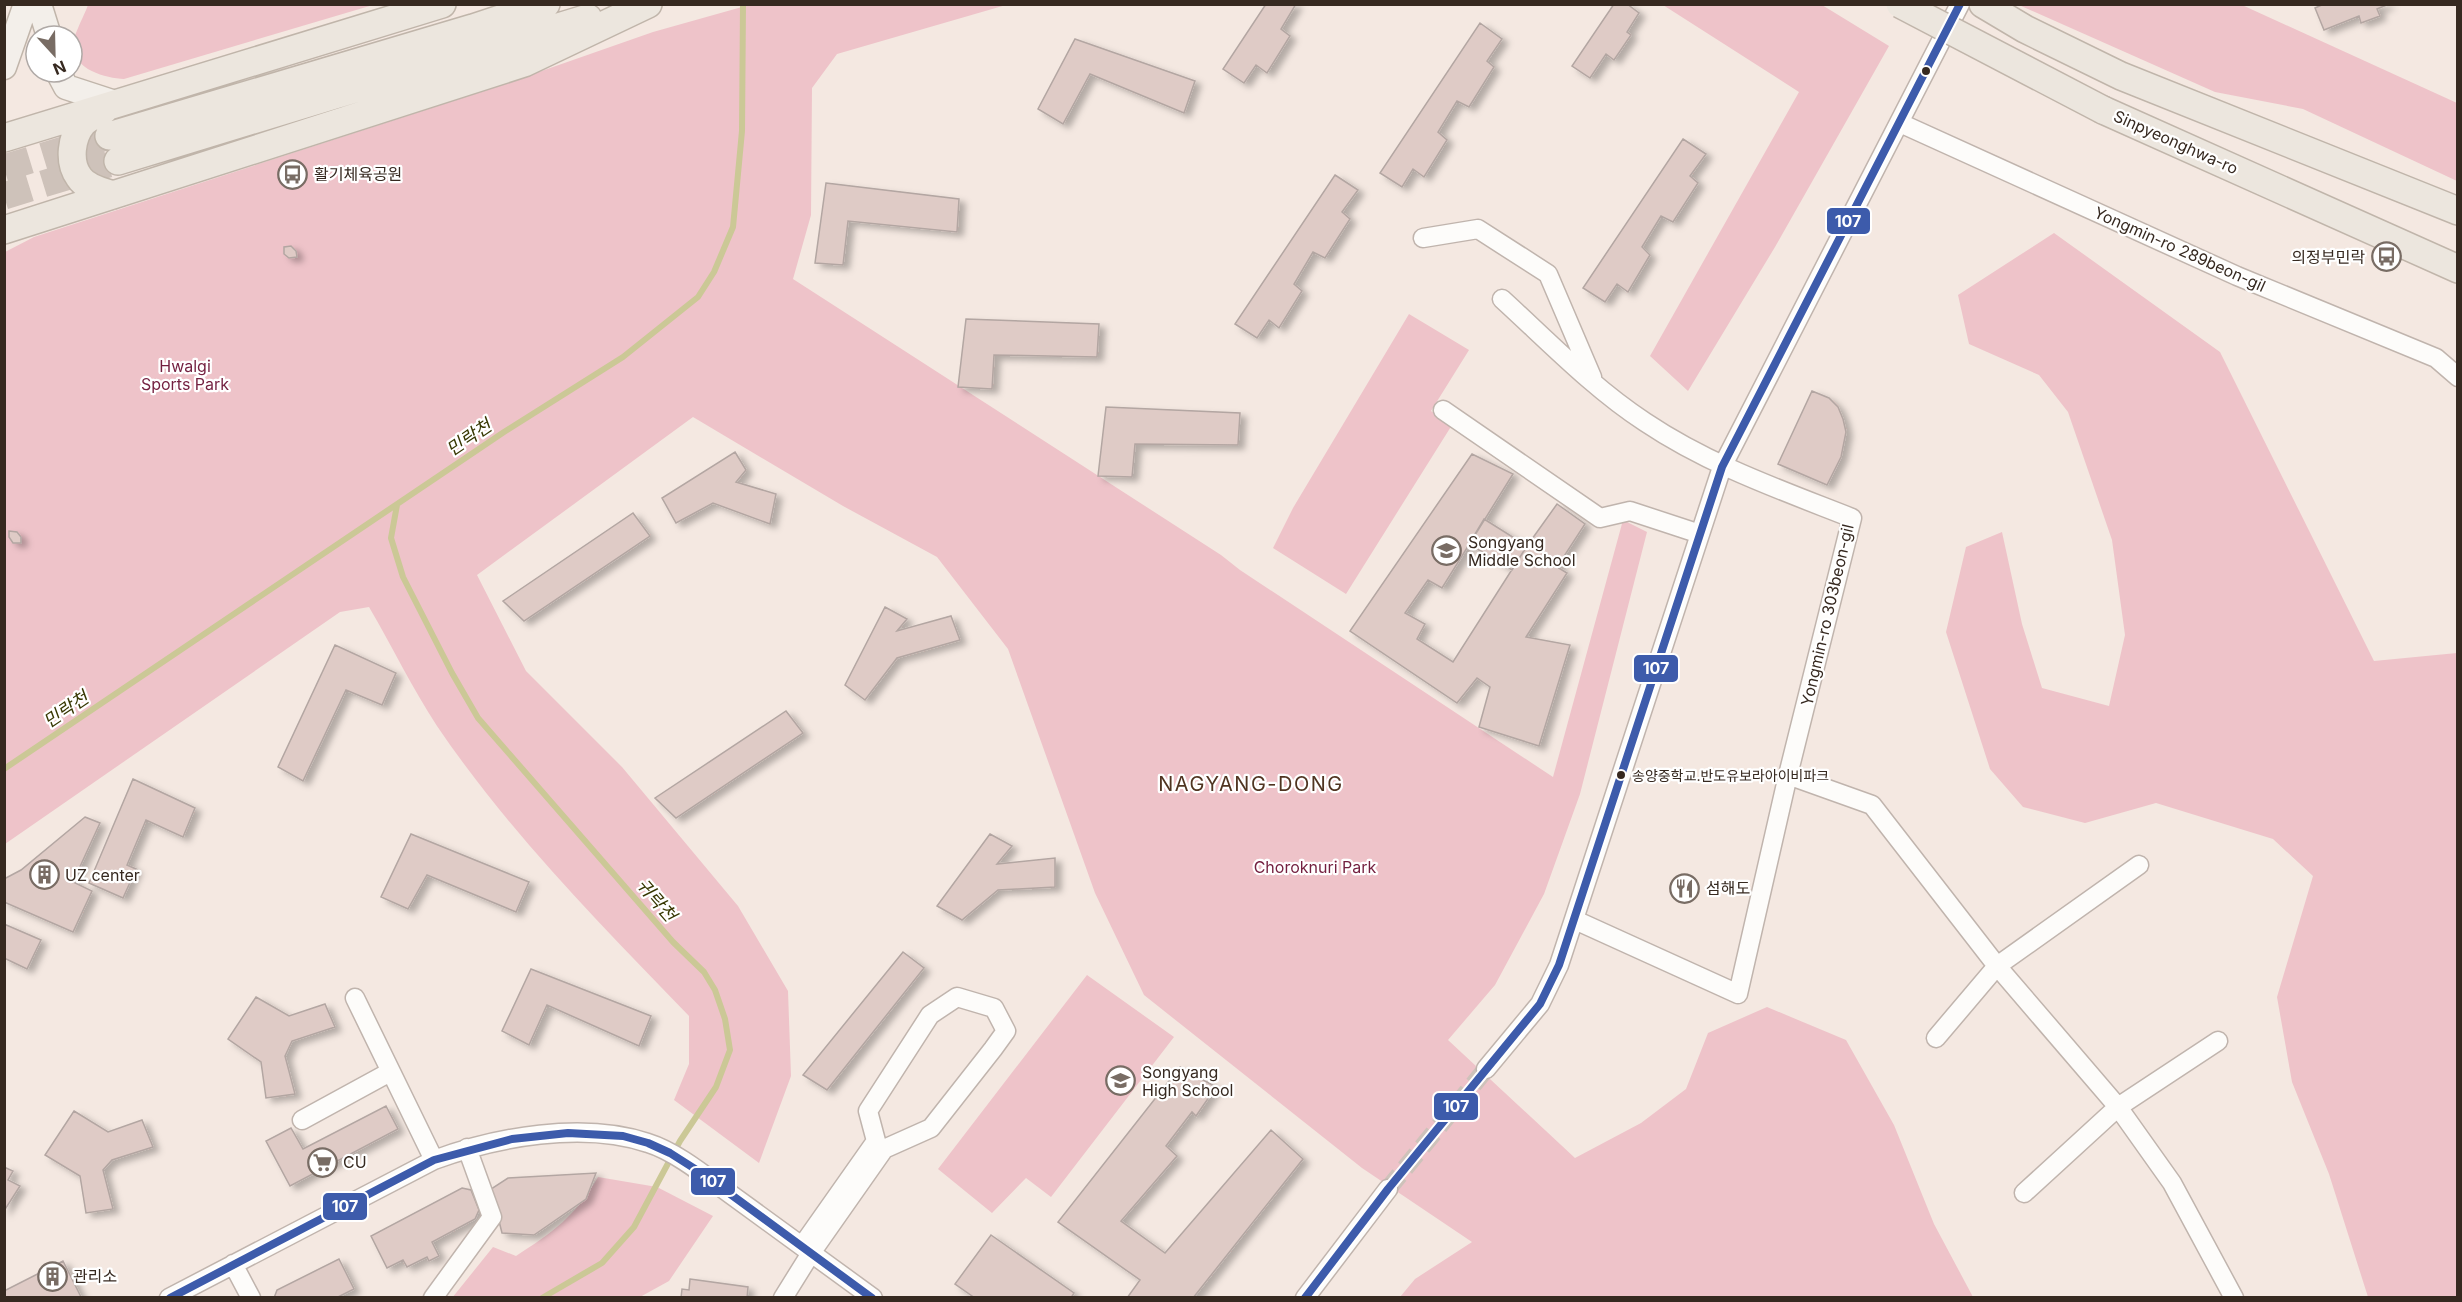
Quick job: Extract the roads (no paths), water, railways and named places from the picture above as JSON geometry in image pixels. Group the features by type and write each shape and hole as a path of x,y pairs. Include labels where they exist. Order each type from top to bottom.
{"highway":[{"path":"4,138 442,4"},
{"path":"109,136 473,28 546,4"},
{"path":"118,161 631,4"},
{"path":"4,230 524,63 648,4"},
{"name":"Sinpyeonghwa-ro","path":"1900,4 2103,110 2457,269"},
{"path":"1983,4 2025,29 2121,76 2457,211"},
{"path":"113,195 93,189 79,178 72,160 74,140 84,123 115,103"}],"main road":[{"path":"4,67 26,4"},
{"path":"39,4 45,24"},
{"path":"64,84 66,87 115,103"}],"street":[{"path":"1486,1069 1540,1004 1559,965 1722,467 1960,4"},
{"name":"Yongmin-ro 289beon-gil","path":"1900,123 2237,276 2436,358 2457,377"},
{"path":"1423,238 1478,229 1548,274 1596,384"},
{"path":"1503,300 1596,384 1645,422 1722,467"},
{"path":"1443,410 1600,518 1630,511 1700,534"},
{"name":"Yongmin-ro 303beon-gil","path":"1575,920 1738,994 1788,775 1852,518 1722,467"},
{"path":"1788,775 1872,806 1997,966 2118,1107 2172,1183 2234,1298"},
{"path":"1936,1038 1997,966 2139,865"},
{"path":"783,1298 807,1250 876,1141 868,1111 930,1015 957,997 994,1008 1006,1030 993,1049 931,1128 884,1149 807,1250"},
{"path":"355,998 434,1160"},
{"path":"2024,1193 2118,1107 2218,1041"},
{"path":"302,1120 390,1072"},
{"path":"169,1298 434,1160 467,1148 540,1133 610,1135 648,1143 662,1149 698,1171 873,1298"},
{"path":"433,1298 492,1217 467,1148"},
{"path":"1305,1298 1388,1189"},
{"path":"233,1264 251,1298"}],"waterway":[{"name":"민락천","path":"4,769 504,432 623,357 698,297 714,272 733,227 742,131 743,4"},
{"name":"귀락천","path":"397,505 391,538 403,577 452,673 478,718 673,942 704,972 715,990 725,1019 730,1050 716,1087 680,1141 634,1227 602,1263 542,1298"}],"tunnel":[{"path":"4,168 109,136"},
{"path":"4,196 118,161"},
{"path":"1388,1189 1486,1069"}],"place":[{"name":"활기체육공원","path":"293,174"},
{"name":"의정부민락","path":"2386,257"},
{"name":"Songyang Middle School","path":"1447,551"},
{"name":"송양중학교.반도유보라아이비파크","path":"1621,775"},
{"name":"UZ center","path":"44,875"},
{"name":"섬해도","path":"1685,888"},
{"name":"Songyang High School","path":"1121,1081"},
{"name":"CU","path":"322,1162"},
{"name":"관리소","path":"52,1276"}],"district":[{"name":"NAGYANG-DONG","path":"1251,784"}],"park label":[{"name":"Hwalgi Sports Park","path":"185,375"},
{"name":"Choroknuri Park","path":"1315,867"}]}
